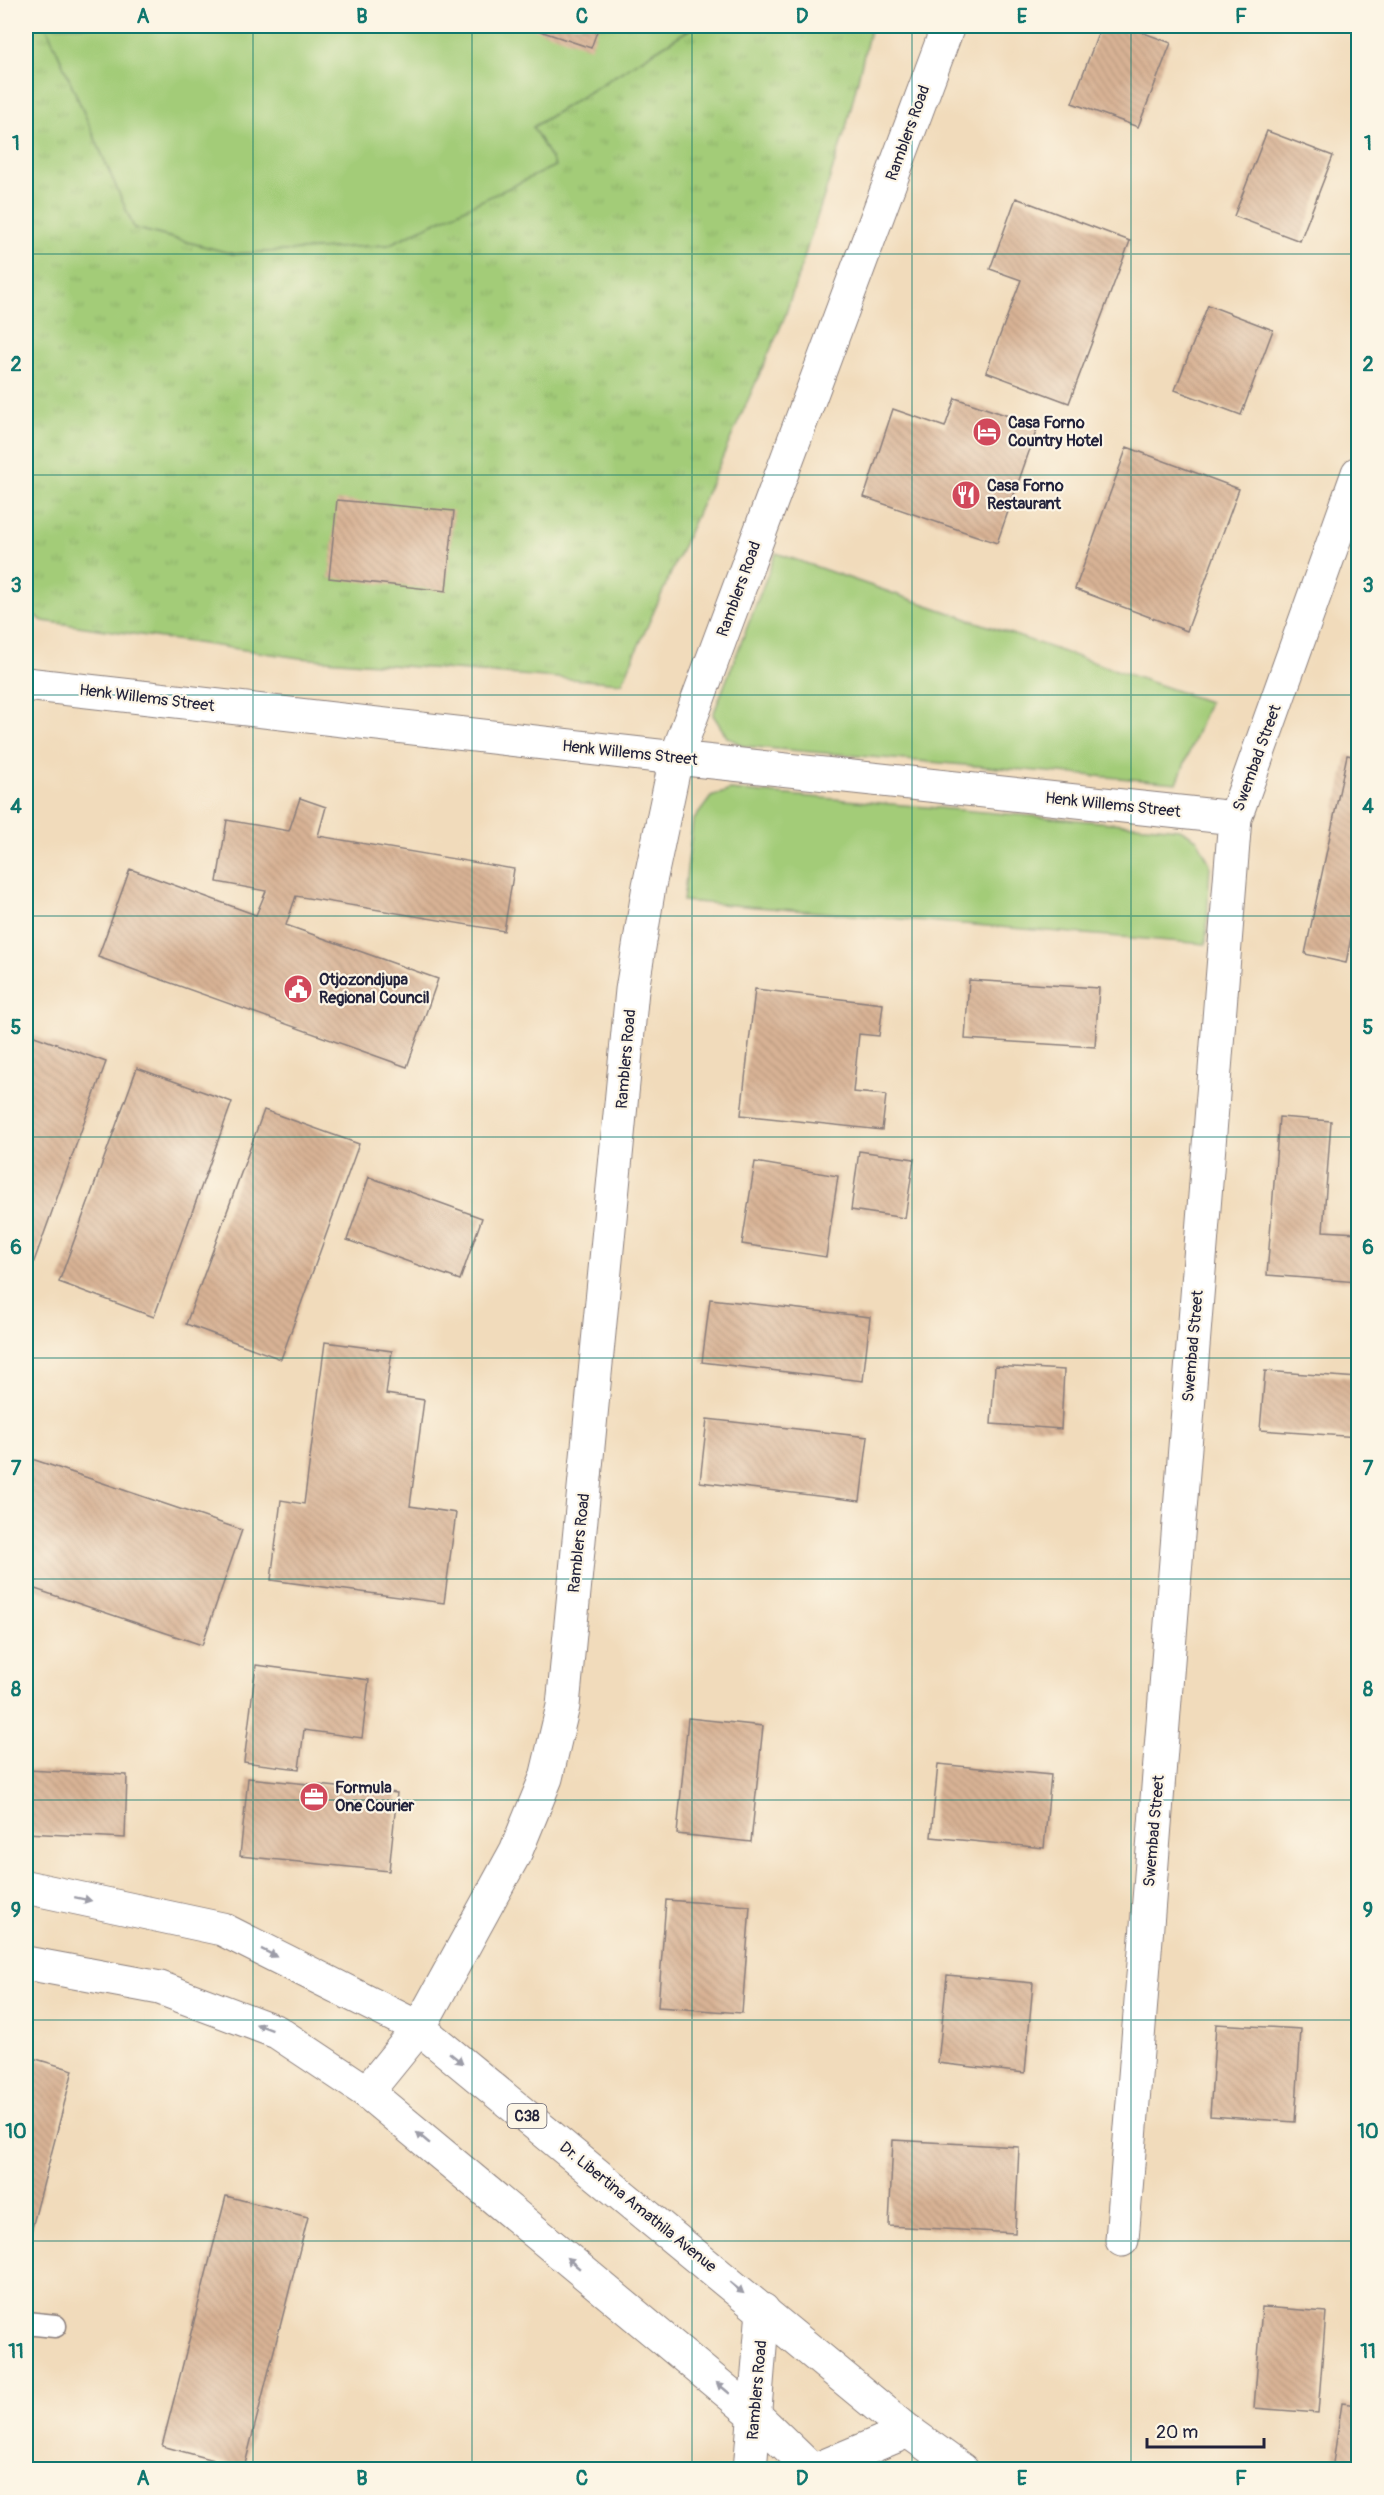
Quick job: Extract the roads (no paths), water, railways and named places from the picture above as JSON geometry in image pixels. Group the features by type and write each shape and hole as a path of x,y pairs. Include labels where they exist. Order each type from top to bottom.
{"street":[{"name":"Ramblers Road","path":"367,2092 420,2028 516,1851 546,1778 563,1706 632,990 649,886 676,758 948,26"},
{"name":"Swembad Street","path":"1122,2240 1235,818 1359,473"},
{"name":"Henk Willems Street","path":"26,684 676,758 1235,818"},
{"name":"Dr. Libertina Amathila Avenue","path":"26,1887 222,1929 420,2028 908,2431 962,2469"},
{"path":"26,1963 160,1988 277,2032 367,2092 755,2415 814,2469 908,2431"},
{"name":"Ramblers Road","path":"750,2469 763,2310"}],"lane":[{"path":"26,2323 55,2326"}],"place":[{"name":"Casa Forno Country Hotel","path":"987,432"},
{"name":"Casa Forno Restaurant","path":"966,495"},
{"name":"Otjozondjupa Regional Council","path":"298,989"},
{"name":"Formula One Courier","path":"314,1797"}]}
